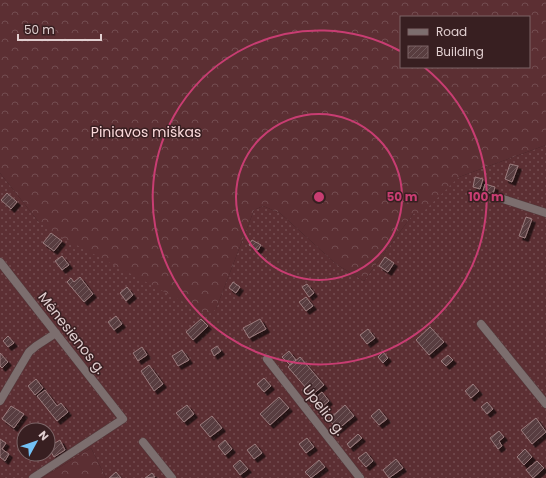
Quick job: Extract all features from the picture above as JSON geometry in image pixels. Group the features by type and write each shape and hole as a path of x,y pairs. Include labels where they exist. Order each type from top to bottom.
{"street":[{"path":"500,198 546,213"},
{"name":"Mėnesienos g.","path":"0,262 123,419 32,478"},
{"path":"481,324 546,404"},
{"path":"0,401 29,352 56,333"},
{"name":"Upelio g.","path":"267,359 360,478"},
{"path":"143,442 172,478"}],"green space":[{"name":"Piniavos miškas","path":"0,0 546,0 546,145 459,177 423,212 413,214 364,281 336,264 280,213 263,206 254,210 216,309 211,313 206,314 56,234 38,221 0,173"},
{"path":"546,145 546,478 106,478 91,448 42,478 0,478 0,173 38,221 216,309 254,210 263,206 280,213 336,264 364,281 413,214 459,177"},
{"path":"91,448 106,478 42,478"}],"building":[{"path":"510,164 518,166 512,182 505,179"},
{"path":"475,177 483,179 480,189 473,187"},
{"path":"485,184 495,187 493,194 483,191"},
{"path":"7,193 17,202 11,209 1,200"},
{"path":"526,217 532,219 525,238 519,236"},
{"path":"51,233 62,241 54,251 43,243"},
{"path":"252,240 261,245 258,250 249,245"},
{"path":"62,256 69,265 62,270 55,261"},
{"path":"385,257 394,263 388,272 379,266"},
{"path":"80,277 93,294 84,302 67,282 71,278 74,282"},
{"path":"233,282 240,287 236,293 229,288"},
{"path":"307,284 314,293 309,297 302,287"},
{"path":"127,287 133,295 126,301 120,293"},
{"path":"306,297 313,306 306,311 299,302"},
{"path":"116,316 122,324 114,330 108,322"},
{"path":"201,319 208,326 193,340 186,332"},
{"path":"260,319 266,329 249,338 243,328"},
{"path":"430,327 444,342 429,355 416,340"},
{"path":"368,329 375,338 367,344 360,335"},
{"path":"8,336 14,343 8,347 3,341"},
{"path":"217,346 221,351 214,356 211,350"},
{"path":"142,347 147,355 138,361 133,353"},
{"path":"182,350 189,360 178,366 172,356"},
{"path":"289,351 296,360 290,365 282,357"},
{"path":"383,352 388,358 383,363 378,357"},
{"path":"0,353 8,362 2,368 0,366"},
{"path":"448,355 453,360 446,366 441,361"},
{"path":"300,357 324,385 312,395 288,367"},
{"path":"149,365 163,384 154,391 141,371"},
{"path":"264,378 271,386 264,392 257,384"},
{"path":"36,379 43,388 35,395 28,386"},
{"path":"473,384 479,391 471,398 465,391"},
{"path":"45,390 57,406 61,403 68,412 57,421 37,396"},
{"path":"322,392 329,401 322,407 315,398"},
{"path":"279,397 289,408 270,425 260,414"},
{"path":"487,402 493,409 487,414 481,407"},
{"path":"187,405 194,414 184,422 176,413"},
{"path":"345,405 354,416 337,430 329,419"},
{"path":"11,406 24,414 18,422 16,422 14,428 2,419"},
{"path":"379,409 387,419 379,425 371,416"},
{"path":"212,416 222,428 210,437 200,425"},
{"path":"536,418 546,432 532,444 521,430"},
{"path":"499,431 504,437 499,441 502,446 498,449 490,438"},
{"path":"358,434 362,438 350,448 347,444"},
{"path":"307,438 314,447 306,453 299,444"},
{"path":"0,439 6,443 2,449 9,454 5,461 0,457"},
{"path":"60,440 65,450 56,456 56,442"},
{"path":"225,440 232,449 225,455 218,446"},
{"path":"255,444 262,453 254,459 247,450"},
{"path":"525,449 532,457 524,465 517,457"},
{"path":"366,452 373,461 366,467 358,458"},
{"path":"396,459 403,468 389,478 383,470"},
{"path":"240,460 248,469 240,475 233,466"},
{"path":"319,460 325,467 311,478 305,472"},
{"path":"537,461 544,468 533,478 526,470"},
{"path":"116,472 121,478 109,478"},
{"path":"152,473 155,477 145,478"}]}
